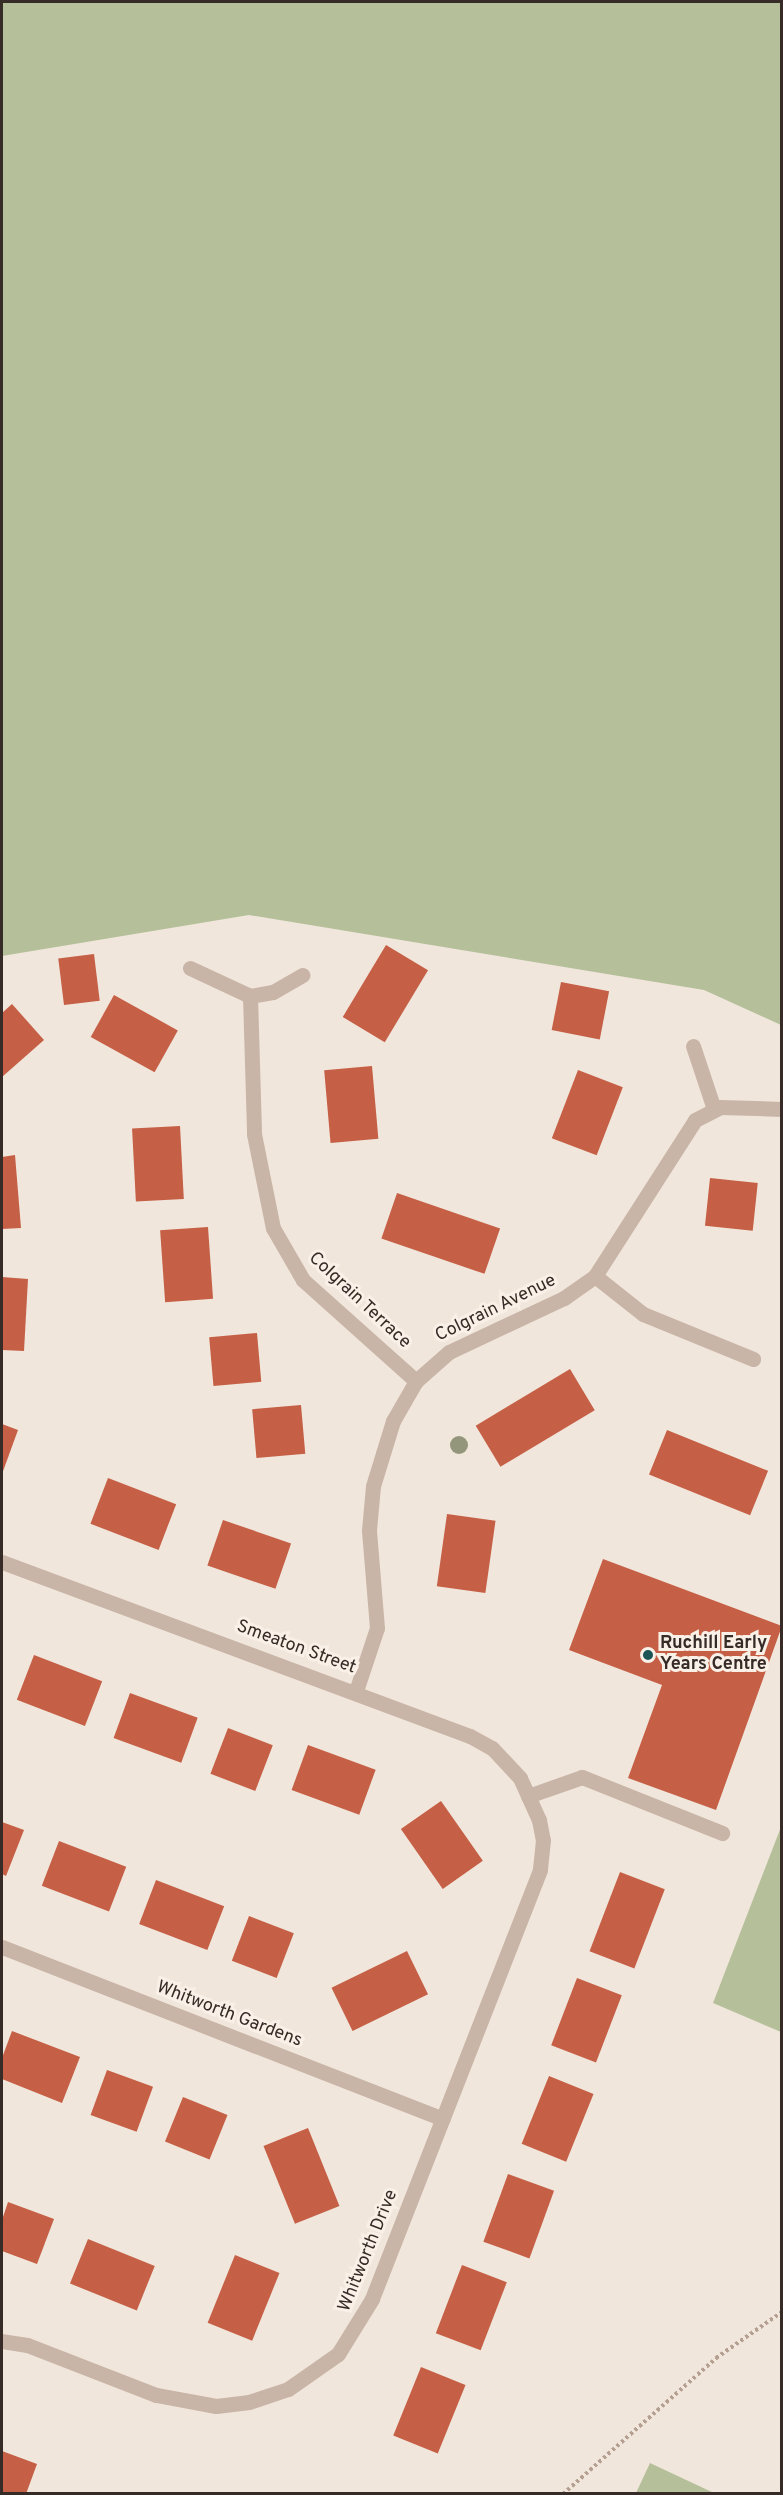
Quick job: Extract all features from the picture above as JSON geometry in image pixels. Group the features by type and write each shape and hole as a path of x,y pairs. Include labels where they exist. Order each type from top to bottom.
{"street":[{"path":"190,968 250,996 273,992 302,975"},
{"name":"Colgrain Terrace","path":"250,996 254,1134 273,1228 303,1280 416,1381"},
{"path":"693,1046 714,1110"},
{"name":"Colgrain Avenue","path":"356,1691 377,1628 369,1530 373,1486 393,1421 416,1381 449,1352 564,1298 595,1276 623,1237 684,1131 714,1110 733,1106 782,1109"},
{"path":"595,1276 643,1314 753,1359"},
{"name":"Smeaton Street","path":"2,1562 356,1691 492,1748 509,1763 539,1820"},
{"path":"528,1796 582,1777 722,1833"},
{"name":"Whitworth Drive","path":"2,2342 27,2345 156,2395 199,2404 249,2402 288,2389 338,2354 362,2322 540,1870 543,1840 539,1820"},
{"name":"Whitworth Gardens","path":"2,1947 443,2119"}],"path":[{"path":"563,2493 716,2358 782,2312"}],"green space":[{"path":"2,2 781,2 781,1025 704,990 249,915 2,956"},
{"path":"781,1827 782,2032 713,2003"},
{"path":"650,2463 714,2493 636,2493"}],"building":[{"path":"386,945 428,970 385,1042 343,1017"},
{"path":"94,954 100,1001 64,1005 58,958"},
{"path":"561,982 609,991 600,1039 552,1030"},
{"path":"114,995 178,1030 155,1072 91,1037"},
{"path":"12,1004 44,1040 2,1077 2,1013"},
{"path":"372,1066 378,1139 331,1143 324,1070"},
{"path":"578,1070 623,1087 597,1155 552,1138"},
{"path":"180,1126 184,1199 136,1201 132,1129"},
{"path":"15,1155 21,1228 2,1229 2,1157"},
{"path":"710,1178 758,1183 753,1231 705,1226"},
{"path":"397,1193 500,1228 484,1274 381,1238"},
{"path":"208,1227 213,1299 165,1302 160,1230"},
{"path":"2,1277 28,1279 24,1351 2,1350"},
{"path":"257,1333 261,1382 213,1386 209,1337"},
{"path":"570,1369 595,1410 500,1467 476,1426"},
{"path":"301,1405 305,1454 256,1458 252,1409"},
{"path":"2,1424 18,1430 2,1474"},
{"path":"667,1430 768,1471 750,1515 649,1475"},
{"path":"108,1478 176,1504 159,1550 90,1524"},
{"path":"447,1514 496,1521 485,1593 437,1586"},
{"path":"223,1520 291,1543 275,1589 207,1565"},
{"path":"603,1559 782,1626 716,1810 628,1778 662,1685 569,1650"},
{"path":"34,1655 102,1681 85,1726 17,1700"},
{"path":"130,1693 198,1718 181,1763 114,1738"},
{"path":"228,1728 273,1745 255,1791 210,1774"},
{"path":"308,1745 376,1770 359,1815 292,1790"},
{"path":"441,1801 483,1861 443,1889 401,1829"},
{"path":"2,1822 24,1830 6,1876 2,1874"},
{"path":"59,1841 126,1867 109,1912 42,1886"},
{"path":"620,1872 665,1889 634,1969 590,1951"},
{"path":"156,1880 224,1906 207,1950 139,1924"},
{"path":"249,1916 294,1933 277,1978 232,1961"},
{"path":"407,1951 428,1994 353,2031 332,1988"},
{"path":"577,1978 622,1995 596,2062 551,2045"},
{"path":"12,2031 80,2057 62,2103 2,2079 2,2058"},
{"path":"107,2070 153,2087 137,2132 91,2115"},
{"path":"549,2076 594,2094 566,2162 522,2144"},
{"path":"183,2097 228,2115 210,2159 165,2142"},
{"path":"308,2128 339,2206 295,2224 263,2146"},
{"path":"508,2174 554,2191 529,2258 483,2242"},
{"path":"8,2202 54,2219 37,2264 2,2251 2,2220"},
{"path":"88,2239 155,2266 137,2310 70,2284"},
{"path":"235,2255 280,2273 252,2341 208,2323"},
{"path":"462,2265 507,2282 481,2350 436,2333"},
{"path":"421,2367 466,2385 438,2454 393,2436"},
{"path":"2,2451 37,2464 26,2494 2,2494"}],"place":[{"name":"Ruchill Early Years Centre","path":"648,1655"}]}
